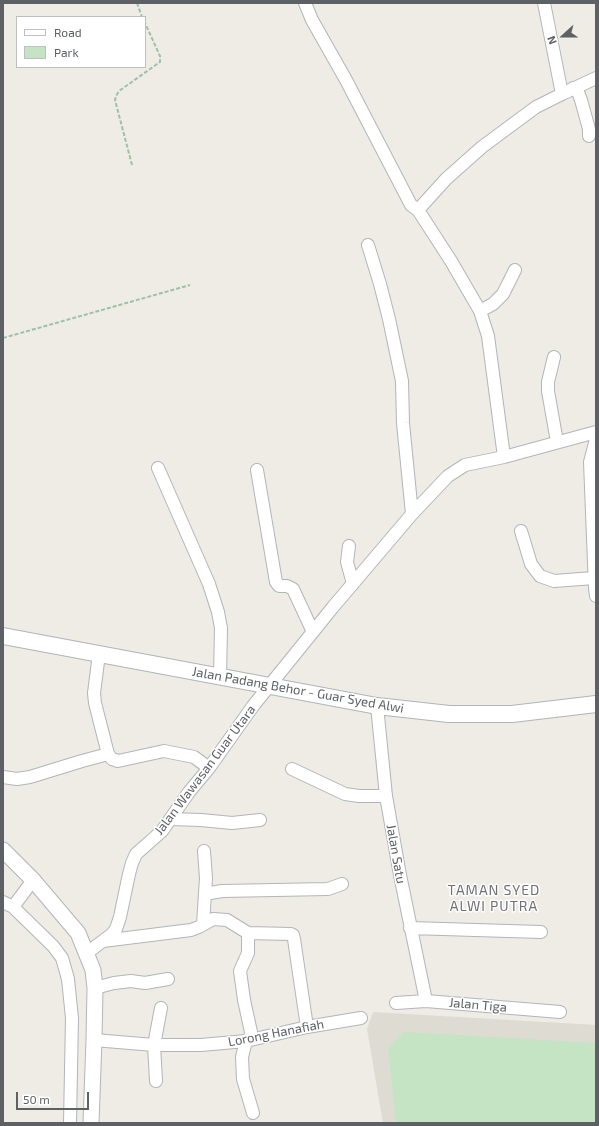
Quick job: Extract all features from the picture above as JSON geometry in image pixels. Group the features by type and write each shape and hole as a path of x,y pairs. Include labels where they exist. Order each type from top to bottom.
{"main road":[{"name":"Jalan Padang Behor - Guar Syed Alwi","path":"3,636 376,706 449,714 512,714 596,704"}],"street":[{"path":"305,3 321,37 346,80 411,205 418,210 451,261 480,311 488,336 504,456"},
{"path":"544,3 562,94"},
{"path":"418,210 446,179 482,147 536,107 596,78"},
{"path":"573,88 578,92 581,100 589,129 589,136"},
{"path":"368,245 386,305 402,381 403,423 412,514"},
{"path":"480,311 493,304 503,294 515,270"},
{"path":"554,357 548,382 548,391 557,442"},
{"name":"Jalan Wawasan Guar Utara","path":"87,953 103,941 116,928 120,917 129,874 136,854 162,831 188,792 209,768 268,686 412,514 448,476 465,465 596,432"},
{"path":"596,439 590,462 596,596"},
{"path":"158,468 209,584 218,612 221,628 220,677"},
{"path":"257,470 276,582 280,586 287,586 293,589 313,632"},
{"path":"521,531 531,564 540,576 554,581 594,578"},
{"path":"349,546 347,562 353,584"},
{"path":"99,654 94,698 108,754 112,759 118,761 164,751 194,757 209,768"},
{"name":"Jalan Satu","path":"376,706 386,796 410,928 426,1001"},
{"path":"3,777 17,779 30,778 108,754"},
{"path":"292,769 345,794 358,796 386,796"},
{"path":"171,819 232,823 260,820"},
{"path":"3,850 33,880 78,933 93,970 95,988 92,1123"},
{"path":"203,924 206,878 204,851"},
{"path":"33,880 8,904 53,946 62,958 68,979 72,1018 70,1123"},
{"path":"205,894 222,892 328,889 342,884"},
{"path":"103,941 191,930 199,928 203,924 213,919 227,920 248,933 291,934 293,935 294,939 307,1027"},
{"path":"410,928 541,932"},
{"path":"248,933 248,953 240,971 244,1000 251,1032 250,1038 246,1041 242,1057 244,1078 253,1113"},
{"path":"95,988 114,983 132,981 145,983 168,979"},
{"name":"Jalan Tiga","path":"396,1003 426,1001 560,1012"},
{"path":"156,1081 154,1045 161,1008"},
{"name":"Lorong Hanafiah","path":"94,1040 154,1045 201,1045 246,1041 307,1027 361,1018"},
{"path":"70,1106 92,1105"}],"path":[{"path":"137,3 142,16"},
{"path":"132,165 115,100 119,91 160,62 160,56 146,25"},
{"path":"3,338 190,285"}],"shaded area":[{"path":"373,1012 596,1025 596,1123 383,1123 367,1029"}],"green space":[{"path":"404,1032 596,1043 596,1123 396,1123 388,1048"}],"district":[{"name":"TAMAN SYED ALWI PUTRA","path":"494,898"}]}
